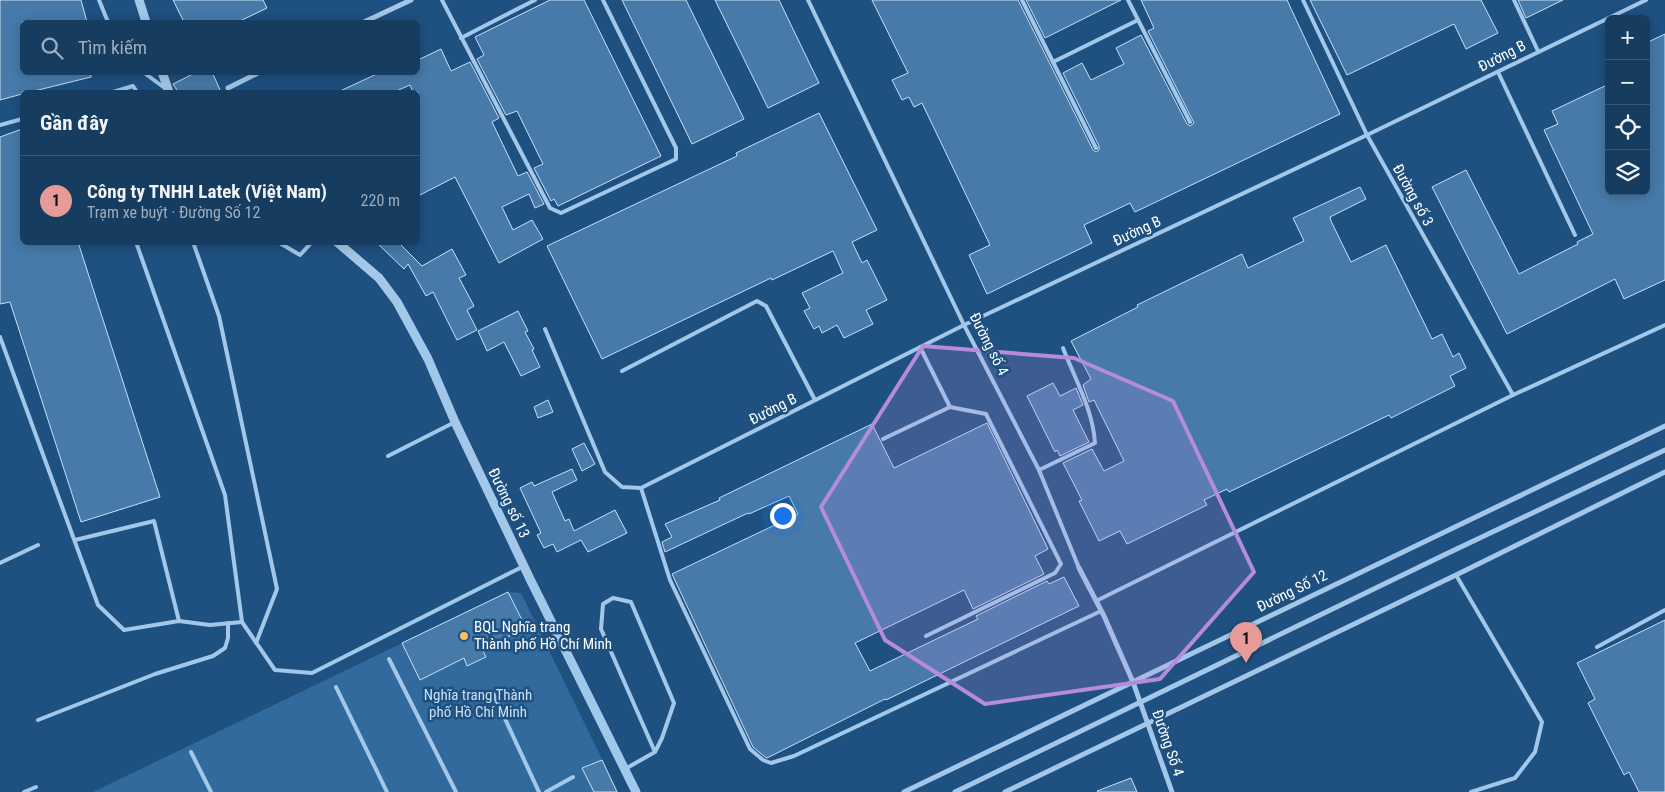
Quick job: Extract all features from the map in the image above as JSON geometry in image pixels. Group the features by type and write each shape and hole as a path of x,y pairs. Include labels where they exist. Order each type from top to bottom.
{"street":[{"path":"139,0 145,20"},
{"path":"368,20 410,0"},
{"path":"163,75 167,90"},
{"path":"228,88 254,75"},
{"name":"Đường số 13","path":"341,245 380,278 397,302 428,359 455,422 524,566 636,792"},
{"name":"Đường Số 12","path":"904,792 1665,426"},
{"path":"955,792 1665,450"},
{"path":"1005,792 1665,472"},
{"name":"Đường số 4","path":"1079,568 1101,611 1141,703"},
{"name":"Đường Số 4","path":"1141,703 1172,792"}],"lane":[{"path":"99,0 107,20"},
{"path":"442,0 550,208 561,212 676,159 676,148 603,0"},
{"path":"461,38 535,0"},
{"name":"Đường số 4","path":"808,0 964,325 1039,470 1079,568"},
{"path":"1022,0 1096,148"},
{"path":"1128,0 1190,122"},
{"name":"Đường số 3","path":"1303,0 1367,135 1514,395"},
{"path":"1514,0 1538,51"},
{"name":"Đường B","path":"641,488 964,325 1367,135 1646,0"},
{"path":"1053,62 1138,20"},
{"path":"1498,72 1575,235"},
{"path":"147,75 166,90"},
{"path":"120,90 133,86 136,90"},
{"path":"0,125 20,120"},
{"path":"137,245 225,495 242,622 275,670 312,673 524,566"},
{"path":"194,245 219,316 277,589 256,643"},
{"path":"283,245 300,255 309,245"},
{"path":"622,371 757,301 766,306 815,400"},
{"path":"1096,601 1514,395 1665,325"},
{"path":"545,330 605,472 622,487 641,488 670,580 750,749 763,760 771,764 794,756 1101,611"},
{"path":"0,337 98,605 124,630 180,621 210,625 242,622"},
{"path":"920,347 950,407"},
{"path":"1039,470 1095,444 1091,415 1063,348"},
{"path":"883,439 950,407 986,414 1061,564 1054,573 926,636"},
{"path":"388,456 455,422"},
{"path":"75,540 154,521 180,621"},
{"path":"0,563 38,545"},
{"path":"1456,575 1542,722 1535,752 1515,778 1471,792"},
{"path":"625,769 655,752 674,703 632,602 613,598 603,604 601,629 655,752"},
{"path":"1596,647 1665,610"},
{"path":"38,720 155,674 213,656 225,648 228,638 228,623"},
{"path":"389,659 456,792"},
{"path":"336,686 387,792"},
{"path":"493,693 539,792"},
{"path":"191,752 211,792"},
{"path":"546,792 552,791 573,777"},
{"path":"24,792 36,787"}],"highlighted area":[{"path":"923,346 1074,358 1173,401 1254,572 1160,679 985,704 885,640 821,507"}],"green space":[{"name":"Nghĩa trang Thành phố Hồ Chí Minh","path":"508,592 521,593 618,792 93,792"}],"building":[{"path":"0,0 81,0 86,20 20,20 20,75 91,75 91,77 38,90 20,90 20,95 0,100"},
{"path":"173,0 263,0 267,8 242,20 183,20"},
{"path":"550,0 584,0 661,156 558,206 554,199 551,201 534,168 543,164 517,111 506,115 477,59 484,55 475,37"},
{"path":"622,0 686,0 744,119 692,144"},
{"path":"715,0 779,0 819,83 768,108"},
{"path":"872,0 1018,0 1093,150 1096,152 1099,150 1099,146 1063,73 1082,63 1091,80 1124,64 1116,48 1141,35 1187,124 1190,126 1194,123 1148,31 1154,28 1141,0 1287,0 1340,114 1135,212 1130,203 1084,225 1092,243 987,294 969,255 990,245 922,103 914,107 909,97 902,100 892,80 908,73"},
{"path":"1026,0 1121,0 1045,38"},
{"path":"1310,0 1481,0 1498,33 1466,49 1454,24 1347,75"},
{"path":"1518,0 1563,0 1526,18"},
{"path":"1665,34 1665,280 1624,299 1615,279 1507,334 1432,187 1466,170 1519,274 1578,244 1577,242 1593,234 1544,130 1558,124 1552,111 1605,86 1605,195 1650,195 1650,41"},
{"path":"441,49 451,71 470,62 499,118 492,122 518,176 527,172 544,204 535,208 529,194 502,207 513,230 532,220 543,239 499,263 455,177 420,195 420,90 412,90 410,85 399,90 342,90 375,75 420,75 420,59"},
{"path":"191,75 213,75 220,90 177,90 173,84"},
{"path":"819,113 877,230 852,242 862,263 867,260 887,300 866,310 873,324 844,338 837,325 822,333 819,326 814,329 804,311 810,308 802,293 843,273 833,251 772,280 771,278 602,359 547,246 737,156 736,153"},
{"path":"20,130 20,245 79,245 160,497 81,522 10,302 0,304 0,137"},
{"path":"1360,187 1366,199 1330,217 1331,221 1351,262 1386,245 1432,339 1442,334 1453,357 1459,353 1466,368 1450,376 1455,386 1391,418 1389,415 1229,492 1227,489 1204,500 1207,505 1127,544 1120,531 1099,541 1079,501 1082,500 1063,463 1092,449 1104,471 1124,461 1094,400 1089,402 1083,385 1091,379 1071,341 1138,307 1137,305 1242,254 1248,268 1304,241 1293,218"},
{"path":"379,245 401,245 422,266 452,249 466,275 459,278 474,306 467,310 477,330 457,340 433,292 426,296 408,264 404,269"},
{"path":"518,311 528,331 525,332 534,349 532,350 540,367 521,376 504,342 487,351 478,331"},
{"path":"1053,383 1060,396 1076,388 1083,405 1073,410 1089,442 1060,456 1057,450 1055,452 1027,396"},
{"path":"548,400 553,412 538,418 534,407"},
{"path":"987,423 1048,549 1035,556 1044,574 973,609 964,590 855,643 870,671 978,619 976,616 1047,581 1049,584 1064,577 1079,606 767,758 765,757 753,747 672,574 798,514 789,496 665,552 662,542 672,537 665,524 720,500 719,498 872,424 894,468"},
{"path":"584,443 595,464 582,471 572,449"},
{"path":"572,469 577,480 552,492 565,521 569,519 574,531 615,510 627,533 588,552 581,540 557,552 553,544 544,548 537,535 541,533 520,488 532,482 534,486"},
{"name":"BQL Nghĩa trang Thành phố Hồ Chí Minh","path":"508,592 526,628 482,649 486,657 467,666 464,658 420,680 402,643"},
{"path":"1665,620 1665,792 1639,792 1629,772 1624,775 1588,703 1595,699 1577,663"},
{"path":"602,760 617,792 594,792 582,768"},
{"path":"1131,778 1137,792 1097,791"}],"place":[{"name":"BQL Nghĩa trang Thành phố Hồ Chí Minh","path":"464,636"},
{"name":"Công ty TNHH Latek (Việt Nam)","path":"1246,663"}]}
